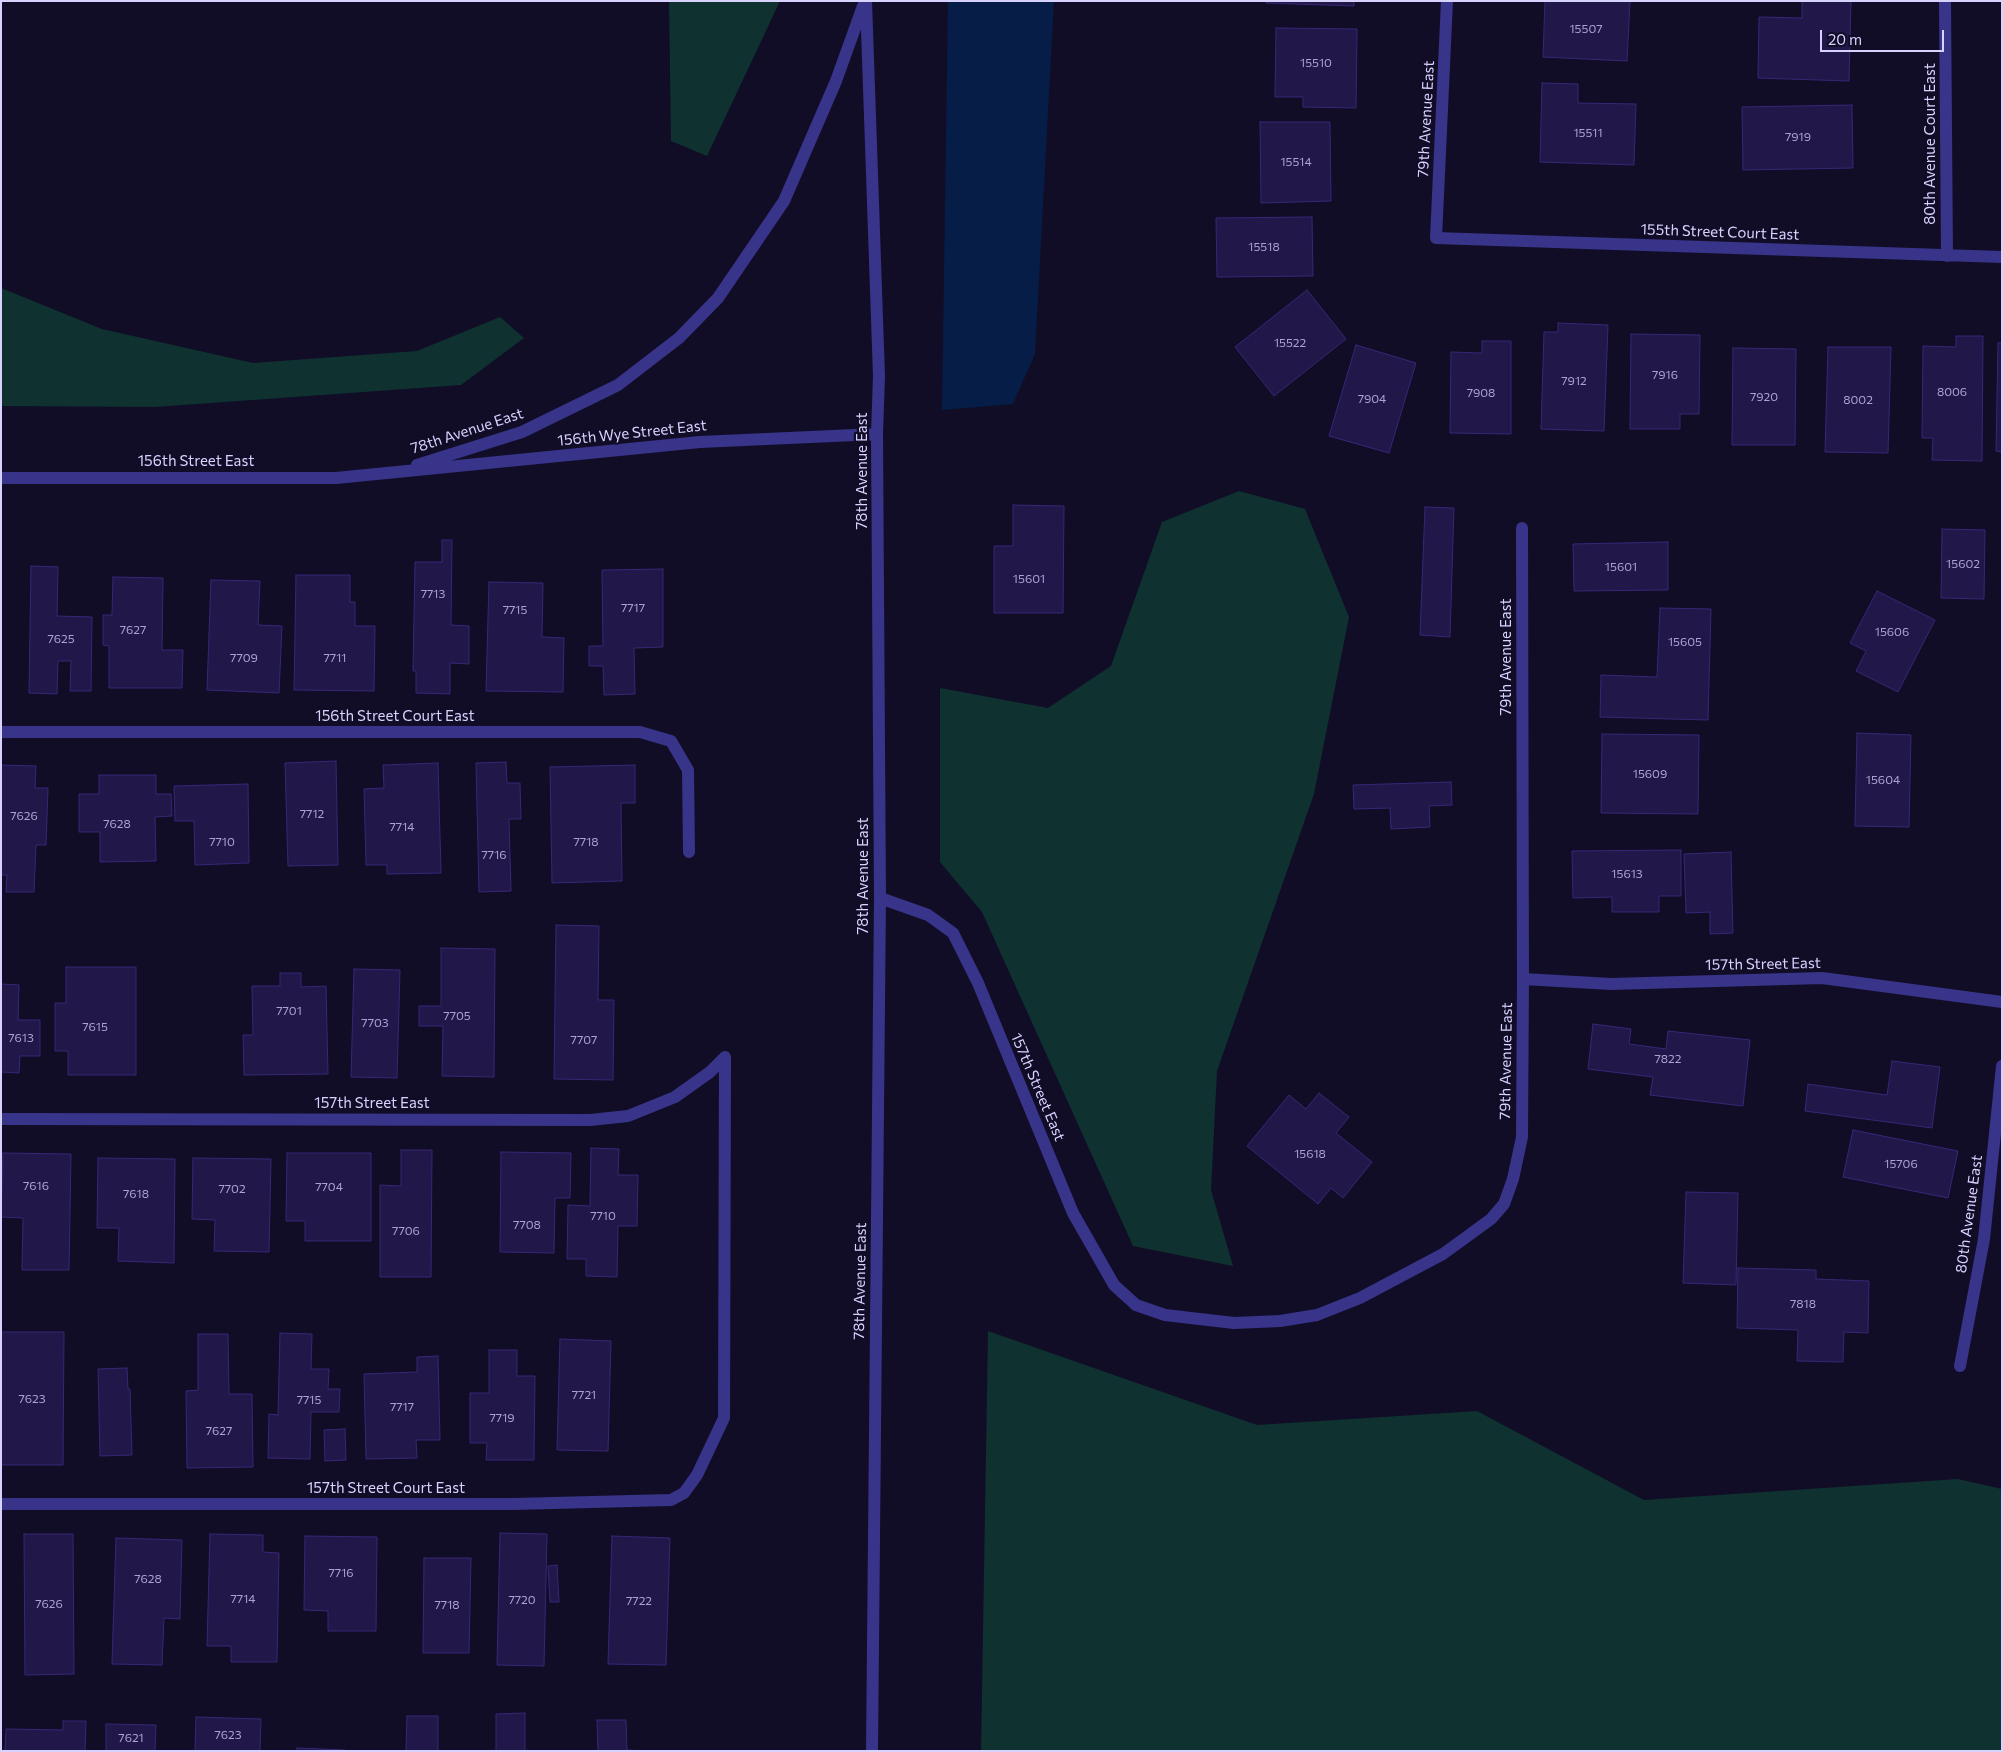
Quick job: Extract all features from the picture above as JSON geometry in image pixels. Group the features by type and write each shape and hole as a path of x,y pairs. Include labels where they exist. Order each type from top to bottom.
{"street":[{"name":"78th Avenue East","path":"865,1 878,366 880,898 872,1751"},
{"name":"78th Avenue East","path":"391,474 522,432 618,385 678,338 718,298 784,201 836,81 865,1"},
{"name":"79th Avenue East","path":"1436,238 1448,1"},
{"name":"80th Avenue Court East","path":"1945,1 1947,256"},
{"name":"155th Street Court East","path":"1436,238 2002,257"},
{"name":"156th Wye Street East","path":"391,474 700,442 877,434"},
{"name":"156th Street East","path":"1,478 336,478 391,474"},
{"name":"79th Avenue East","path":"1150,1310 1165,1315 1234,1323 1280,1321 1317,1315 1360,1298 1442,1254 1491,1219 1504,1204 1513,1179 1522,1137 1522,528"},
{"name":"156th Street Court East","path":"1,732 640,732 670,741 688,770 689,852"},
{"name":"157th Street East","path":"880,898 928,915 953,933 978,983 1073,1213 1114,1285 1136,1305 1150,1310"},
{"name":"157th Street East","path":"1523,979 1611,984 1822,978 2002,1002"},
{"name":"157th Street East","path":"1,1118 590,1120 628,1116 675,1098 710,1072 725,1057 724,1418"},
{"name":"80th Avenue East","path":"1960,1366 1984,1239 2002,1066"},
{"name":"157th Street Court East","path":"1,1504 513,1504 670,1500 684,1493 697,1475 724,1418"}],"green space":[{"path":"669,1 780,1 707,156 671,141"},
{"path":"1,288 102,329 253,363 417,351 500,317 524,338 461,385 155,407 1,406"},
{"path":"1239,491 1305,509 1349,617 1314,794 1217,1071 1211,1190 1233,1266 1133,1246 982,912 940,862 940,688 1048,708 1111,666 1162,522"},
{"path":"988,1331 1257,1425 1477,1411 1644,1500 1958,1479 2002,1489 2002,1751 981,1751"}],"water":[{"path":"948,1 1054,1 1035,354 1013,404 942,410"}],"building":[{"path":"1266,1 1354,1 1354,6 1266,3"},
{"path":"1545,1 1630,1 1627,61 1543,57"},
{"path":"1802,1 1851,1 1849,81 1758,78 1759,17 1802,18"},
{"path":"1276,28 1357,29 1356,108 1303,107 1303,97 1275,97"},
{"path":"1542,83 1578,84 1578,103 1636,104 1634,165 1540,162"},
{"path":"1852,105 1853,168 1743,170 1742,107"},
{"path":"1260,122 1330,122 1331,201 1261,203"},
{"path":"1312,217 1313,276 1217,277 1216,218"},
{"path":"1307,290 1346,339 1274,396 1235,347"},
{"path":"1558,323 1608,325 1604,431 1541,429 1544,332 1558,332"},
{"path":"1631,334 1700,335 1699,414 1680,414 1680,429 1630,429"},
{"path":"1956,336 1983,336 1982,461 1932,460 1933,438 1922,438 1923,346 1956,347"},
{"path":"1482,341 1511,341 1511,434 1450,433 1451,352 1482,353"},
{"path":"1998,343 2002,343 2002,452 1996,451"},
{"path":"1356,345 1416,363 1389,453 1329,436"},
{"path":"1828,347 1891,347 1888,453 1825,452"},
{"path":"1733,348 1796,349 1795,445 1732,445"},
{"path":"1013,505 1064,506 1063,613 994,613 994,546 1013,546"},
{"path":"1425,507 1454,508 1450,637 1420,635"},
{"path":"1942,529 1985,530 1984,599 1941,598"},
{"path":"442,540 452,540 451,625 469,626 469,664 450,663 450,694 416,693 416,671 413,671 415,562 442,562"},
{"path":"1668,542 1668,590 1574,591 1573,544"},
{"path":"31,566 58,567 57,616 92,617 91,691 70,691 71,661 58,661 57,694 29,693"},
{"path":"663,569 663,647 634,648 635,694 604,695 603,666 589,666 589,646 603,646 602,570"},
{"path":"296,575 350,575 350,602 355,602 355,626 375,626 374,691 294,690"},
{"path":"113,577 163,578 162,650 183,650 182,688 109,688 109,646 103,645 103,615 112,615"},
{"path":"211,580 260,581 258,625 282,626 279,693 207,690"},
{"path":"489,582 543,583 542,637 564,638 563,692 486,691"},
{"path":"1877,591 1935,620 1898,692 1856,671 1866,651 1850,643"},
{"path":"1660,608 1711,609 1708,720 1600,717 1601,675 1657,677"},
{"path":"1857,733 1911,735 1909,827 1855,826"},
{"path":"1602,734 1699,735 1698,814 1601,813"},
{"path":"336,761 338,865 288,866 285,763"},
{"path":"506,762 507,783 520,783 521,819 509,819 511,891 479,892 476,763"},
{"path":"438,763 441,873 387,874 387,865 366,865 364,789 384,788 383,765"},
{"path":"1,765 36,766 35,788 48,788 46,845 36,845 34,892 6,892 7,875 1,875"},
{"path":"635,765 635,803 621,803 622,881 552,883 550,767"},
{"path":"99,775 156,775 156,794 171,794 172,816 155,817 156,861 100,862 100,832 79,832 79,794 99,794"},
{"path":"1451,782 1452,805 1429,806 1430,827 1391,829 1390,808 1354,809 1353,785"},
{"path":"248,784 249,863 195,865 194,821 175,821 174,786"},
{"path":"1681,850 1681,896 1659,896 1659,912 1612,912 1612,897 1573,898 1572,851"},
{"path":"1731,852 1733,933 1710,934 1710,912 1686,913 1684,854"},
{"path":"556,925 599,926 598,1000 614,1000 613,1080 554,1079"},
{"path":"441,948 495,949 494,1077 442,1076 443,1026 419,1026 419,1006 441,1006"},
{"path":"66,967 136,967 136,1075 68,1075 68,1051 55,1051 55,1003 66,1003"},
{"path":"354,969 400,970 397,1078 351,1077"},
{"path":"280,973 301,973 301,987 326,986 328,1074 244,1075 243,1035 253,1035 252,986 280,986"},
{"path":"1,984 19,985 18,1020 40,1020 40,1056 20,1056 19,1073 1,1072"},
{"path":"1593,1024 1631,1029 1629,1044 1666,1049 1668,1031 1750,1040 1743,1106 1650,1095 1653,1077 1588,1069"},
{"path":"1892,1061 1940,1067 1932,1128 1805,1111 1808,1084 1887,1095"},
{"path":"1319,1093 1349,1117 1336,1133 1372,1162 1343,1198 1331,1188 1318,1204 1247,1146 1289,1095 1306,1109"},
{"path":"1853,1130 1958,1151 1948,1198 1843,1177"},
{"path":"591,1148 619,1149 618,1175 638,1175 637,1226 618,1226 617,1277 586,1276 586,1259 567,1259 568,1205 590,1206"},
{"path":"401,1150 432,1150 431,1277 380,1277 380,1185 401,1186"},
{"path":"501,1152 571,1153 570,1198 555,1198 554,1253 500,1252"},
{"path":"3,1153 71,1154 69,1270 22,1270 23,1218 1,1217"},
{"path":"287,1153 371,1153 371,1241 305,1241 305,1221 286,1221"},
{"path":"98,1158 175,1159 174,1263 118,1261 119,1228 97,1228"},
{"path":"193,1158 271,1159 269,1252 214,1251 215,1220 192,1219"},
{"path":"1686,1192 1738,1193 1736,1285 1683,1283"},
{"path":"1738,1268 1816,1270 1816,1279 1869,1281 1868,1333 1844,1332 1843,1362 1797,1361 1798,1330 1737,1328"},
{"path":"1,1332 64,1332 63,1465 1,1465"},
{"path":"280,1333 312,1334 311,1369 329,1369 328,1389 340,1389 339,1412 311,1412 310,1459 268,1458 269,1414 278,1415"},
{"path":"198,1334 228,1334 229,1394 252,1394 253,1467 187,1468 186,1391 198,1390"},
{"path":"560,1339 611,1341 608,1451 557,1450"},
{"path":"489,1350 517,1350 517,1376 535,1376 534,1460 486,1460 487,1443 470,1443 470,1393 489,1393"},
{"path":"438,1356 440,1440 416,1440 417,1458 366,1459 364,1374 417,1372 417,1357"},
{"path":"127,1368 128,1389 130,1389 132,1455 100,1456 98,1369"},
{"path":"345,1429 346,1460 325,1461 324,1430"},
{"path":"500,1533 547,1534 544,1666 497,1665"},
{"path":"24,1534 73,1534 74,1674 25,1675"},
{"path":"210,1534 263,1535 263,1552 279,1553 277,1662 231,1662 231,1646 207,1646"},
{"path":"305,1536 377,1537 376,1631 328,1631 328,1611 304,1610"},
{"path":"612,1536 670,1538 666,1665 608,1664"},
{"path":"116,1538 182,1540 180,1619 164,1618 162,1665 112,1664"},
{"path":"424,1558 471,1558 469,1653 423,1653"},
{"path":"557,1565 559,1602 550,1602 548,1566"},
{"path":"525,1713 525,1751 496,1751 496,1714"},
{"path":"407,1716 438,1716 438,1751 406,1751"},
{"path":"196,1717 261,1719 260,1751 195,1751"},
{"path":"597,1720 626,1720 627,1750 646,1751 598,1751"},
{"path":"63,1721 86,1721 85,1751 5,1751 6,1729 63,1730"},
{"path":"106,1724 156,1725 155,1751 106,1751"},
{"path":"297,1748 345,1750 345,1751 297,1751"}]}
